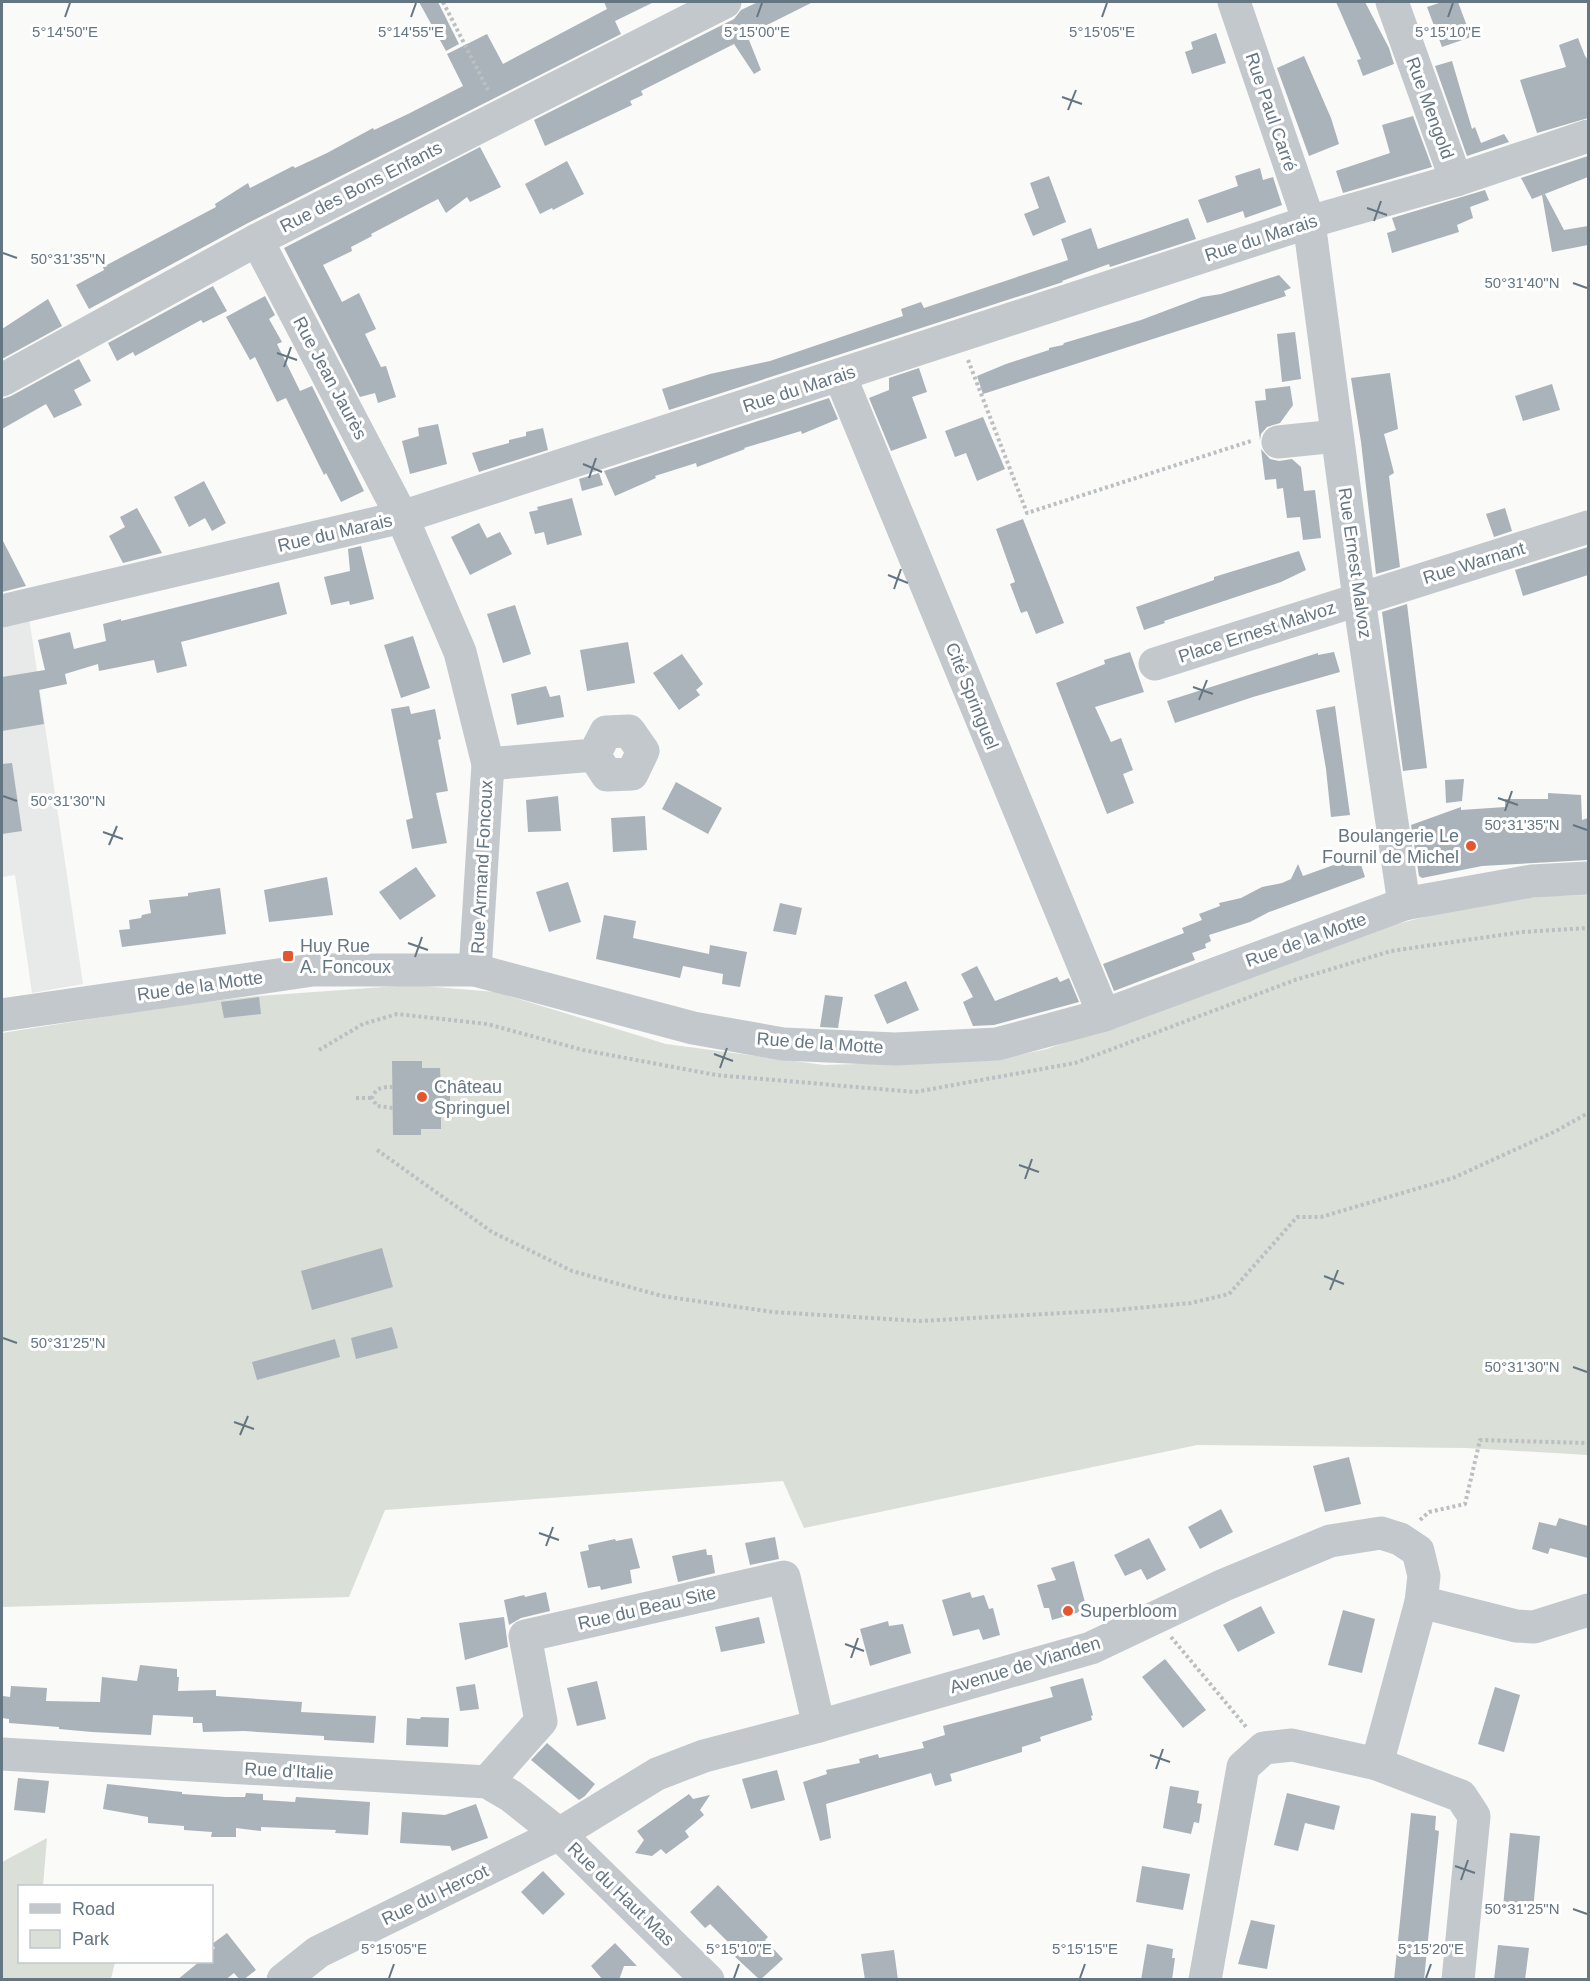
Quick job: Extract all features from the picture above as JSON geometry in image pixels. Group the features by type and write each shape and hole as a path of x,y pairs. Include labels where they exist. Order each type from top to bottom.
{"street":[{"name":"Rue des Bons Enfants","path":"2,380 257,240 725,2"},
{"name":"Rue Paul Carré","path":"1234,2 1309,222"},
{"name":"Rue Mengold","path":"1392,2 1456,180"},
{"name":"Rue du Marais","path":"2,611 402,517 1309,222 1456,180 1588,136"},
{"name":"Rue Ernest Malvoz","path":"1309,222 1359,599 1404,903"},
{"name":"Rue Jean Jaurès","path":"257,240 402,517"},
{"name":"Cité Springuel","path":"840,376 1104,1015"},
{"path":"1278,442 1337,436"},
{"name":"Rue Armand Foncoux","path":"402,517 460,652 488,764 476,970"},
{"name":"Rue Warnant","path":"1359,599 1588,528"},
{"name":"Place Ernest Malvoz","path":"1155,664 1359,599"},
{"name":"Rue Armand Foncoux","path":"488,764 594,755"},
{"name":"Rue de la Motte","path":"2,1015 313,970 476,970 683,1025 783,1044 895,1049 997,1044 1104,1015 1404,903 1532,880 1588,878"},
{"name":"Avenue de Vianden","path":"559,1834 657,1774 704,1756 819,1726 1091,1648 1224,1585 1330,1541 1381,1533 1400,1539"},
{"path":"1377,1764 1421,1602 1424,1576 1418,1551 1400,1539"},
{"name":"Rue du Beau Site","path":"487,1782 541,1720 525,1636 784,1576 819,1726"},
{"path":"1421,1602 1516,1626 1534,1627 1588,1610"},
{"path":"1205,1980 1243,1767 1264,1748 1292,1745 1377,1764 1461,1796 1474,1816 1458,1980"},
{"name":"Rue d'Italie","path":"2,1754 487,1782 511,1796 559,1834"},
{"name":"Rue du Hercot","path":"283,1980 318,1952 559,1834"},
{"name":"Rue du Haut Mas","path":"559,1834 708,1980"}],"path":[{"path":"443,2 501,115"},
{"path":"959,337 1027,513 1267,436 1278,442"},
{"path":"372,1098 376,1090 382,1087 393,1087"},
{"path":"356,1098 372,1098"},
{"path":"372,1098 377,1106 393,1108"},
{"path":"377,1150 492,1232 572,1271 662,1296 773,1312 920,1321 1116,1310 1191,1303 1229,1294 1297,1217 1321,1217 1453,1178 1556,1131 1588,1113"},
{"path":"1400,1539 1429,1512 1466,1503 1480,1440 1588,1443"},
{"path":"1155,1618 1264,1748"}],"shaded area":[{"path":"29,617 83,984 32,993 15,875 2,877 2,624"}],"green space":[{"path":"1588,895 1588,1455 1466,1448 1197,1445 804,1528 783,1481 385,1510 349,1597 2,1607 2,1033 179,1005 259,996 411,985 496,992 666,1044 824,1065 995,1060 1047,1049 1372,930 1482,903 1547,896"},
{"path":"47,1838 43,1885 18,1885 18,1963 115,1963 111,1979 2,1979 2,1862"}],"building":[{"path":"419,2 438,2 459,44 446,51"},
{"path":"604,2 654,2 615,21 621,34 248,223 89,309 76,285 104,270 103,267 216,207 215,204 248,183 250,188 293,166 295,168 463,86 447,54 487,34 503,64 607,9"},
{"path":"758,2 813,2 747,35 761,70 754,74 734,44 641,91 643,95 630,101 632,105 545,146 534,120 734,19 741,10"},
{"path":"1336,2 1365,2 1389,48 1394,64 1363,76 1357,60 1361,59"},
{"path":"1442,2 1458,2 1471,37 1442,47 1427,7"},
{"path":"1216,33 1226,63 1192,74 1185,52 1193,49 1191,42"},
{"path":"1578,38 1588,60 1588,118 1537,133 1520,80 1566,67 1559,45"},
{"path":"1304,56 1331,118 1339,144 1309,156 1277,68"},
{"path":"1452,61 1472,129 1475,127 1481,143 1504,134 1509,142 1467,156 1435,66"},
{"path":"1413,116 1432,167 1343,193 1336,171 1390,153 1382,125"},
{"path":"480,147 501,187 470,202 467,197 446,213 438,199 371,234 372,236 351,247 352,251 323,265 342,302 359,293 376,329 365,334 381,367 386,366 396,397 378,403 375,393 360,397 284,248"},
{"path":"1588,156 1588,177 1532,199 1521,178"},
{"path":"567,161 584,194 540,214 525,184"},
{"path":"1260,168 1263,180 1273,177 1282,205 1245,218 1243,211 1207,223 1198,200 1238,186 1235,176"},
{"path":"1049,176 1066,222 1033,236 1024,214 1039,208 1030,183"},
{"path":"1485,190 1489,200 1470,207 1473,218 1457,225 1459,232 1392,253 1387,233 1396,230 1392,218"},
{"path":"1545,194 1564,230 1588,226 1588,245 1552,252 1542,195"},
{"path":"1188,218 1196,239 1110,267 1109,264 1063,282 669,410 662,389 710,374 770,361 903,316 901,309 921,302 924,308 1068,260 1061,239 1091,228 1098,249"},
{"path":"1279,275 1291,288 1284,291 1286,296 983,394 977,376 1006,364 1064,343 1141,320 1202,297 1221,294"},
{"path":"213,286 227,311 203,323 201,320 135,356 133,352 117,361 108,343"},
{"path":"265,296 275,315 269,319 282,342 277,344 300,391 312,386 364,491 341,502 326,473 324,475 286,398 277,402 255,357 250,360 226,317"},
{"path":"48,299 62,326 2,359 2,329"},
{"path":"1295,332 1301,379 1282,382 1277,334"},
{"path":"79,359 91,381 74,390 82,405 54,418 46,404 2,429 2,399"},
{"path":"919,368 927,392 912,397 927,438 891,451 869,398 889,390 889,378"},
{"path":"1390,373 1398,429 1384,434 1394,473 1389,476 1400,567 1376,574 1361,442 1351,378"},
{"path":"1552,384 1560,410 1523,421 1515,396"},
{"path":"1290,386 1293,405 1280,423 1267,427 1261,434 1260,440 1255,401 1266,400 1265,389"},
{"path":"829,398 838,419 802,434 801,431 744,448 697,467 696,463 655,476 656,478 615,496 604,471"},
{"path":"983,417 1005,469 977,481 966,453 955,457 945,431"},
{"path":"438,424 447,464 410,474 402,441 419,436 418,428"},
{"path":"543,428 548,450 479,472 472,453 509,443 509,440 526,436 526,432"},
{"path":"1261,449 1270,459 1279,461 1292,459 1301,467 1304,491 1315,490 1321,538 1303,540 1300,517 1287,518 1283,488 1277,489 1276,479 1265,480"},
{"path":"599,473 603,485 582,491 579,479"},
{"path":"204,481 226,523 212,531 205,518 189,527 174,497"},
{"path":"572,498 582,535 547,545 544,532 535,534 529,512 538,510 537,507"},
{"path":"137,508 162,553 123,563 109,536 125,527 120,517"},
{"path":"1505,508 1512,531 1494,537 1486,514"},
{"path":"1023,519 1064,623 1036,634 1027,611 1021,613 1010,584 1015,582 996,529"},
{"path":"479,523 487,538 500,532 512,554 470,575 451,537"},
{"path":"2,539 26,586 2,592"},
{"path":"361,546 374,599 350,605 349,601 331,605 324,577 350,571 348,549"},
{"path":"1588,547 1588,575 1523,596 1515,570"},
{"path":"1299,551 1306,570 1281,582 1164,621 1165,623 1144,630 1136,607 1214,580 1214,577"},
{"path":"279,582 287,614 181,642 187,666 157,673 154,660 99,671 98,664 65,674 67,684 39,690 44,724 2,731 2,677 45,670 38,640 70,632 74,649 106,641 103,624"},
{"path":"1407,604 1427,768 1403,771 1382,612"},
{"path":"515,605 531,654 503,663 487,614"},
{"path":"413,636 430,688 401,698 384,645"},
{"path":"628,642 635,683 587,691 580,650"},
{"path":"1130,652 1144,692 1095,707 1111,742 1121,738 1133,770 1123,774 1134,803 1107,814 1056,683 1105,664 1104,660"},
{"path":"1334,652 1340,672 1253,697 1175,723 1167,701 1318,653 1318,655"},
{"path":"682,654 703,684 696,690 700,695 679,710 653,673"},
{"path":"546,686 550,697 560,695 564,717 517,725 511,694"},
{"path":"409,706 411,714 435,709 441,739 438,740 448,791 436,793 447,843 412,849 406,820 413,818 391,709"},
{"path":"1335,706 1350,815 1331,817 1316,710"},
{"path":"12,763 22,831 2,834 2,764"},
{"path":"1464,779 1462,801 1446,803 1445,780"},
{"path":"676,782 722,808 708,834 662,809"},
{"path":"1548,793 1581,795 1582,820 1588,818 1588,860 1482,866 1422,878 1419,876 1411,825 1461,807 1461,810 1505,807 1505,799 1548,799"},
{"path":"558,796 561,831 528,832 526,800"},
{"path":"645,816 647,850 613,852 611,818"},
{"path":"1357,852 1365,877 1269,912 1250,922 1209,935 1211,941 1205,944 1206,948 1192,953 1195,960 1114,991 1103,964 1184,933 1182,928 1202,920 1199,914 1220,906 1219,903 1241,898 1262,887 1291,879 1298,864 1303,876 1342,862 1341,858"},
{"path":"416,867 436,896 400,920 379,892"},
{"path":"327,877 333,915 269,922 264,890"},
{"path":"568,882 581,922 549,932 536,892"},
{"path":"220,888 226,934 122,947 119,930 130,929 129,920 151,913 149,900 188,896 188,893"},
{"path":"780,903 802,908 796,935 773,931"},
{"path":"604,915 636,921 633,938 709,954 710,945 747,952 740,987 722,984 723,974 683,966 680,978 596,959"},
{"path":"977,966 995,1001 1057,977 1060,982 1069,978 1079,1002 994,1025 973,1026 963,1002 973,997 961,974"},
{"path":"906,981 919,1010 887,1024 874,995"},
{"path":"825,995 843,997 838,1028 820,1027"},
{"path":"259,997 261,1014 224,1018 221,1002"},
{"name":"Château Springuel","path":"392,1061 422,1061 422,1068 440,1068 441,1088 450,1088 450,1107 441,1107 441,1129 421,1129 421,1135 393,1135"},
{"path":"382,1248 393,1287 312,1310 301,1271"},
{"path":"392,1327 398,1348 356,1359 351,1338"},
{"path":"335,1339 340,1357 257,1380 252,1362"},
{"path":"1349,1457 1361,1504 1325,1512 1313,1466"},
{"path":"1221,1509 1233,1532 1200,1549 1188,1527"},
{"path":"1559,1518 1588,1526 1588,1558 1550,1548 1548,1554 1532,1549 1539,1522 1556,1526"},
{"path":"775,1537 779,1559 750,1565 745,1543"},
{"path":"632,1538 640,1568 630,1570 632,1583 601,1590 600,1586 588,1588 580,1552 589,1550 588,1545"},
{"path":"1149,1538 1166,1570 1147,1580 1141,1569 1125,1576 1114,1555"},
{"path":"706,1549 707,1555 712,1555 715,1573 678,1582 672,1556"},
{"path":"1074,1561 1087,1610 1052,1620 1049,1608 1044,1608 1037,1585 1056,1580 1051,1568"},
{"path":"546,1592 550,1611 521,1618 509,1625 504,1600"},
{"path":"970,1592 972,1598 984,1595 989,1609 993,1608 1000,1635 983,1640 979,1629 953,1636 942,1600"},
{"path":"1261,1606 1275,1633 1238,1652 1223,1625"},
{"path":"1343,1610 1375,1619 1362,1673 1328,1665"},
{"path":"504,1617 508,1647 465,1660 459,1623"},
{"path":"759,1617 765,1643 721,1652 715,1627"},
{"path":"888,1621 889,1626 903,1624 911,1653 870,1666 860,1629"},
{"path":"1165,1659 1206,1710 1183,1728 1142,1677"},
{"path":"140,1665 177,1669 178,1691 216,1690 216,1696 302,1702 301,1712 376,1716 374,1743 324,1740 324,1736 244,1731 203,1732 202,1723 193,1723 193,1717 153,1715 151,1735 59,1729 59,1727 9,1723 9,1719 2,1718 3,1696 10,1697 11,1686 47,1688 46,1701 100,1702 102,1677 137,1681"},
{"path":"1083,1678 1093,1715 1092,1720 1040,1737 1041,1741 1022,1747 1022,1752 950,1774 952,1781 935,1786 931,1773 826,1804 831,1838 820,1841 803,1782 827,1774 826,1770 860,1763 859,1759 878,1754 879,1758 924,1748 922,1742 945,1735 943,1726 1053,1697 1050,1687"},
{"path":"597,1681 606,1719 577,1726 567,1688"},
{"path":"475,1684 479,1709 460,1711 456,1687"},
{"path":"1495,1687 1520,1695 1504,1752 1478,1744"},
{"path":"421,1717 449,1718 448,1747 406,1745 407,1718 420,1719"},
{"path":"547,1743 595,1784 579,1800 531,1760"},
{"path":"777,1770 785,1800 751,1809 742,1779"},
{"path":"18,1778 49,1781 45,1813 14,1810"},
{"path":"107,1784 226,1797 245,1797 246,1793 263,1794 263,1800 295,1802 296,1797 370,1802 368,1835 335,1833 336,1830 261,1827 261,1831 236,1828 236,1837 211,1837 212,1832 184,1830 184,1826 148,1823 148,1817 103,1809"},
{"path":"1170,1786 1199,1791 1197,1803 1202,1804 1199,1823 1194,1822 1191,1834 1163,1828"},
{"path":"1287,1793 1340,1806 1334,1830 1305,1823 1298,1851 1274,1845"},
{"path":"689,1794 693,1799 710,1795 700,1810 704,1815 685,1831 689,1837 666,1854 661,1849 652,1856 635,1853 644,1840 637,1831"},
{"path":"476,1804 488,1838 452,1851 450,1846 400,1843 402,1812 445,1815"},
{"path":"1411,1813 1436,1816 1435,1830 1439,1831 1424,1980 1394,1980"},
{"path":"1510,1833 1540,1836 1533,1910 1503,1907"},
{"path":"1142,1866 1190,1874 1183,1910 1136,1902"},
{"path":"543,1871 565,1894 543,1915 521,1892"},
{"path":"718,1885 768,1937 765,1940 783,1959 760,1980 732,1954 736,1950 710,1924 705,1928 690,1912"},
{"path":"1251,1920 1275,1925 1267,1969 1238,1964"},
{"path":"227,1933 256,1970 243,1980 240,1980 234,1973 225,1980 177,1980 198,1963 213,1963 215,1948 213,1943"},
{"path":"615,1943 637,1966 624,1966 619,1980 603,1980 591,1966"},
{"path":"1147,1944 1173,1949 1172,1958 1175,1958 1172,1980 1141,1980"},
{"path":"1498,1945 1529,1948 1525,1980 1494,1980"},
{"path":"894,1950 898,1980 865,1980 861,1954"}],"place":[{"name":"Boulangerie Le Fournil de Michel","path":"1471,846"},
{"name":"Huy Rue A. Foncoux","path":"288,956"},
{"name":"Château Springuel","path":"422,1097"},
{"name":"Superbloom","path":"1068,1611"}]}
